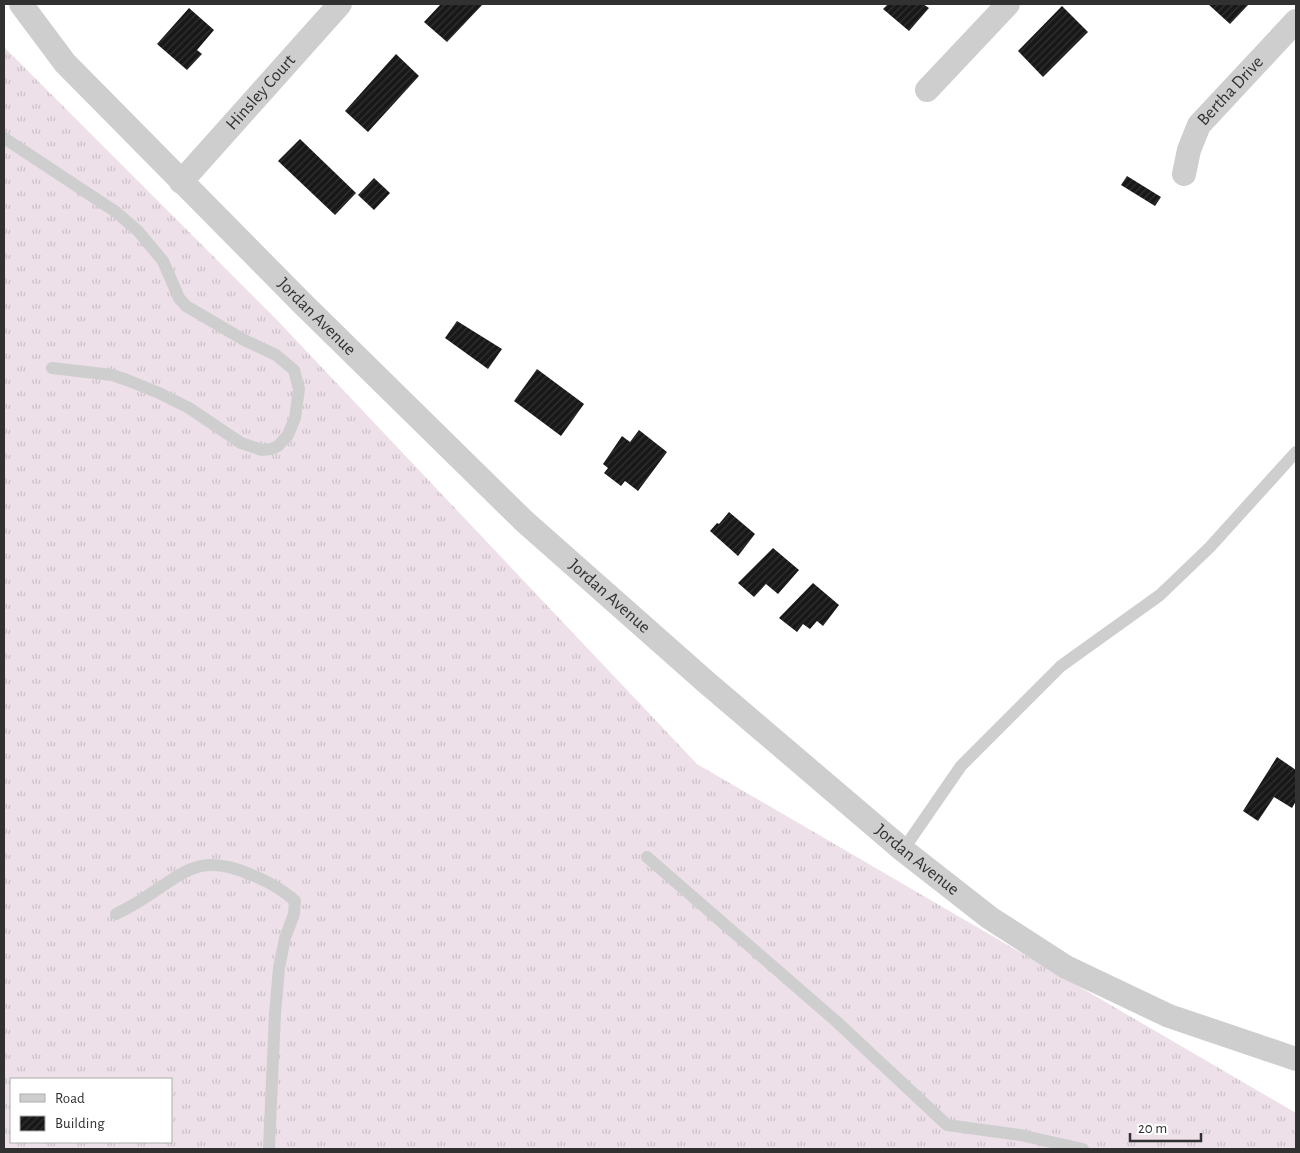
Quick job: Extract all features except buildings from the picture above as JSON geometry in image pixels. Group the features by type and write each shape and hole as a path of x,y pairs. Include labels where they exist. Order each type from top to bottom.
{"street":[{"name":"Jordan Avenue","path":"21,4 65,63 302,303 524,521 706,682 903,850 990,918 1066,967 1169,1016 1296,1059"},
{"name":"Hinsley Court","path":"182,182 340,4"},
{"path":"928,90 1008,4"},
{"name":"Bertha Drive","path":"1184,174 1189,150 1199,125 1296,21"}],"lane":[{"path":"4,138 110,208 138,231 163,261 176,292 186,306 244,340 276,355 291,366 298,381 297,407 290,431 282,442 271,449 262,450 241,443 189,408 144,386 112,375 52,368"},
{"path":"903,850 961,766 1061,666 1160,595 1189,568 1296,452"},
{"path":"647,857 837,1022 947,1125 1020,1135 1083,1149"},
{"path":"116,914 180,874 203,866 214,865 237,869 267,882 290,896 294,901 294,914 285,938 279,968 275,1014 270,1149"}],"green space":[{"path":"4,47 276,319 697,764 1296,1113 1296,1149 4,1149"}]}
